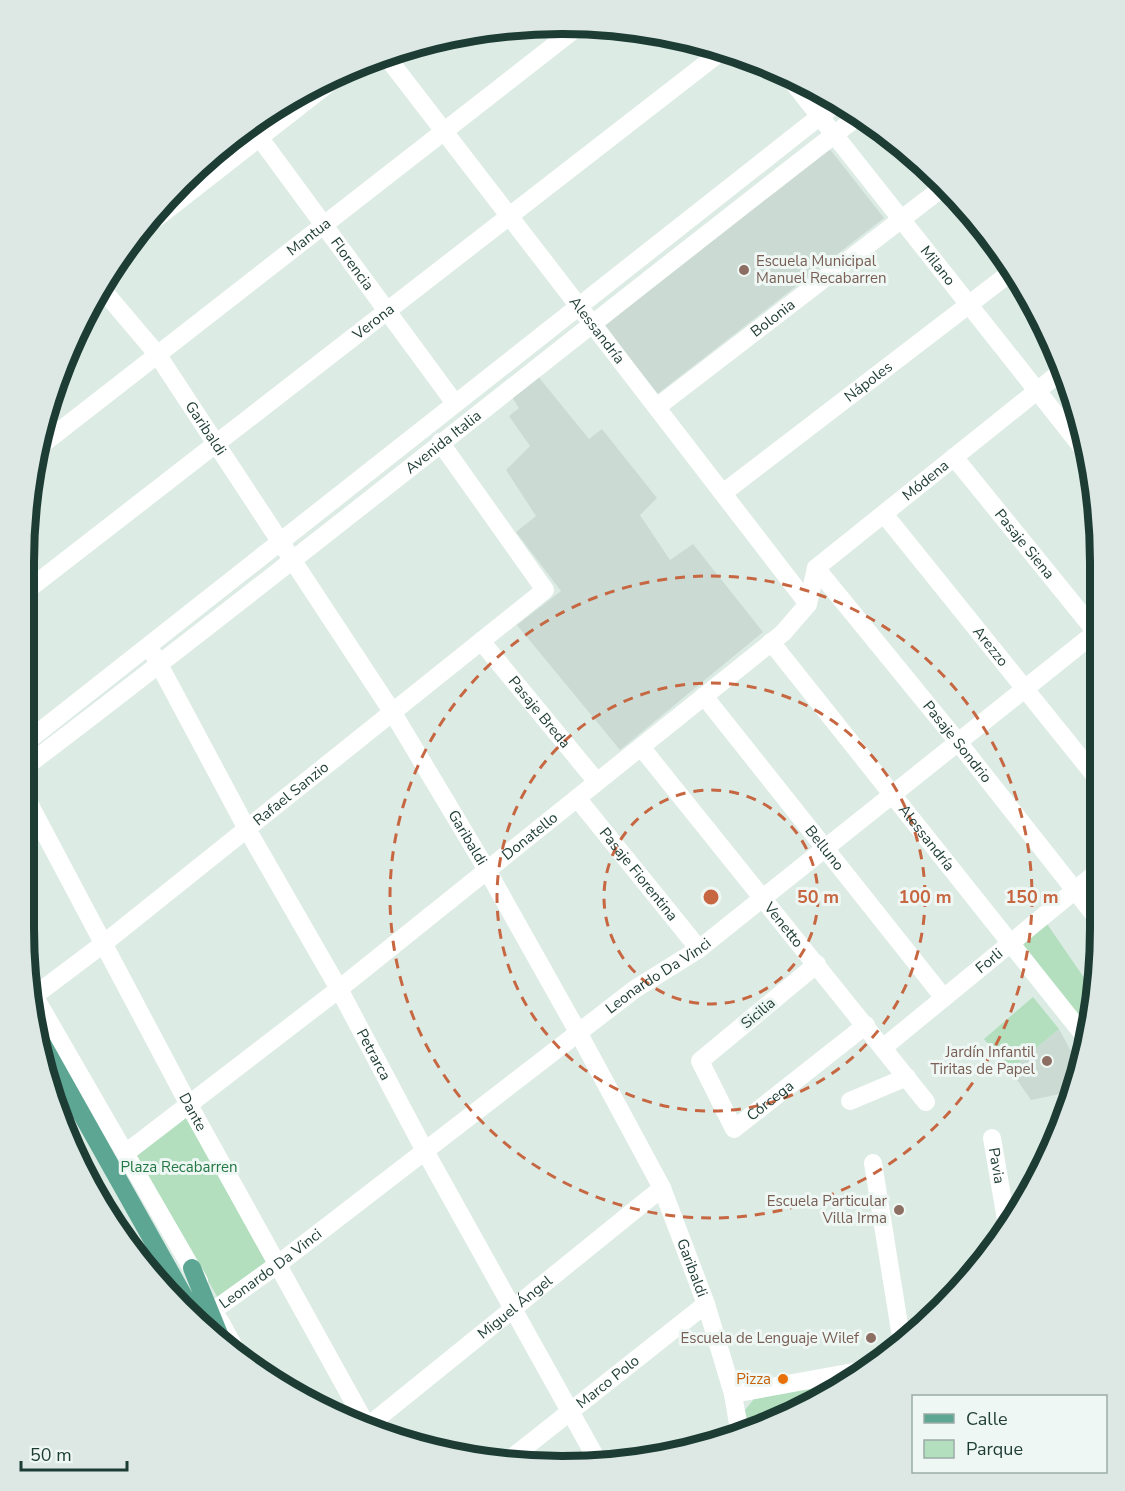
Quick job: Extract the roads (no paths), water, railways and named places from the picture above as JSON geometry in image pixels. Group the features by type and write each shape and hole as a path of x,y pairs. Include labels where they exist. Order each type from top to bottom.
{"main road":[{"path":"51,1059 184,1297"},
{"path":"192,1268 216,1327"}],"street":[{"name":"Mantua","path":"49,439 568,34"},
{"name":"Verona","path":"34,585 714,57"},
{"name":"Alessandría","path":"392,63 808,604"},
{"name":"Milano","path":"799,90 1076,441"},
{"name":"Avenida Italia","path":"34,736 280,539 831,108"},
{"name":"Avenida Italia","path":"34,760 294,560 591,322 852,121"},
{"name":"Florencia","path":"256,133 454,402"},
{"path":"195,184 241,144"},
{"name":"Bolonia","path":"657,407 938,191"},
{"name":"Nápoles","path":"723,493 1006,276"},
{"name":"Garibaldi","path":"107,294 157,354 393,713 487,870 578,1032 662,1188 706,1304 733,1394 738,1426"},
{"name":"Módena","path":"816,568 1056,376"},
{"name":"Rafael Sanzio","path":"38,990 103,944 545,590 441,442"},
{"name":"Pasaje Siena","path":"954,457 1090,625"},
{"name":"Arezzo","path":"884,514 1090,770"},
{"path":"808,604 816,568"},
{"name":"Pasaje Sondrio","path":"816,568 1090,909"},
{"name":"Donatello","path":"189,1105 339,989 771,642 793,624 808,604"},
{"name":"Leonardo Da Vinci","path":"214,1310 278,1265 635,989 699,949 1090,637"},
{"name":"Pasaje Breda","path":"481,641 597,782"},
{"name":"Alessandría","path":"771,642 1080,1031"},
{"name":"Petrarca","path":"148,645 161,664 247,828 339,989 425,1151 594,1455"},
{"name":"Belluno","path":"704,696 944,998"},
{"name":"Venetto","path":"641,747 926,1102"},
{"name":"Pasaje Fiorentina","path":"577,798 699,949"},
{"name":"Dante","path":"34,813 189,1105 362,1417"},
{"name":"Forli","path":"884,1047 1090,878"},
{"name":"Sicilia","path":"700,1061 817,964"},
{"path":"41,1007 127,1152 229,1337"},
{"name":"Córcega","path":"700,1061 734,1129 866,1025"},
{"path":"850,1101 907,1077"},
{"path":"127,1152 189,1105"},
{"name":"Pavia","path":"992,1138 1005,1216"},
{"path":"873,1163 900,1334"},
{"name":"Miguel Ángel","path":"373,1421 662,1188"},
{"name":"Marco Polo","path":"517,1454 706,1304"},
{"path":"733,1394 848,1373"}],"place":[{"name":"Escuela Municipal Manuel Recabarren","path":"744,270"},
{"name":"Jardín Infantil Tiritas de Papel","path":"1047,1061"},
{"name":"Escuela Particular Villa Irma","path":"899,1210"},
{"name":"Escuela de Lenguaje Wilef","path":"871,1338"},
{"name":"Pizza","path":"783,1379"}],"park label":[{"name":"Plaza Recabarren","path":"179,1167"}]}
